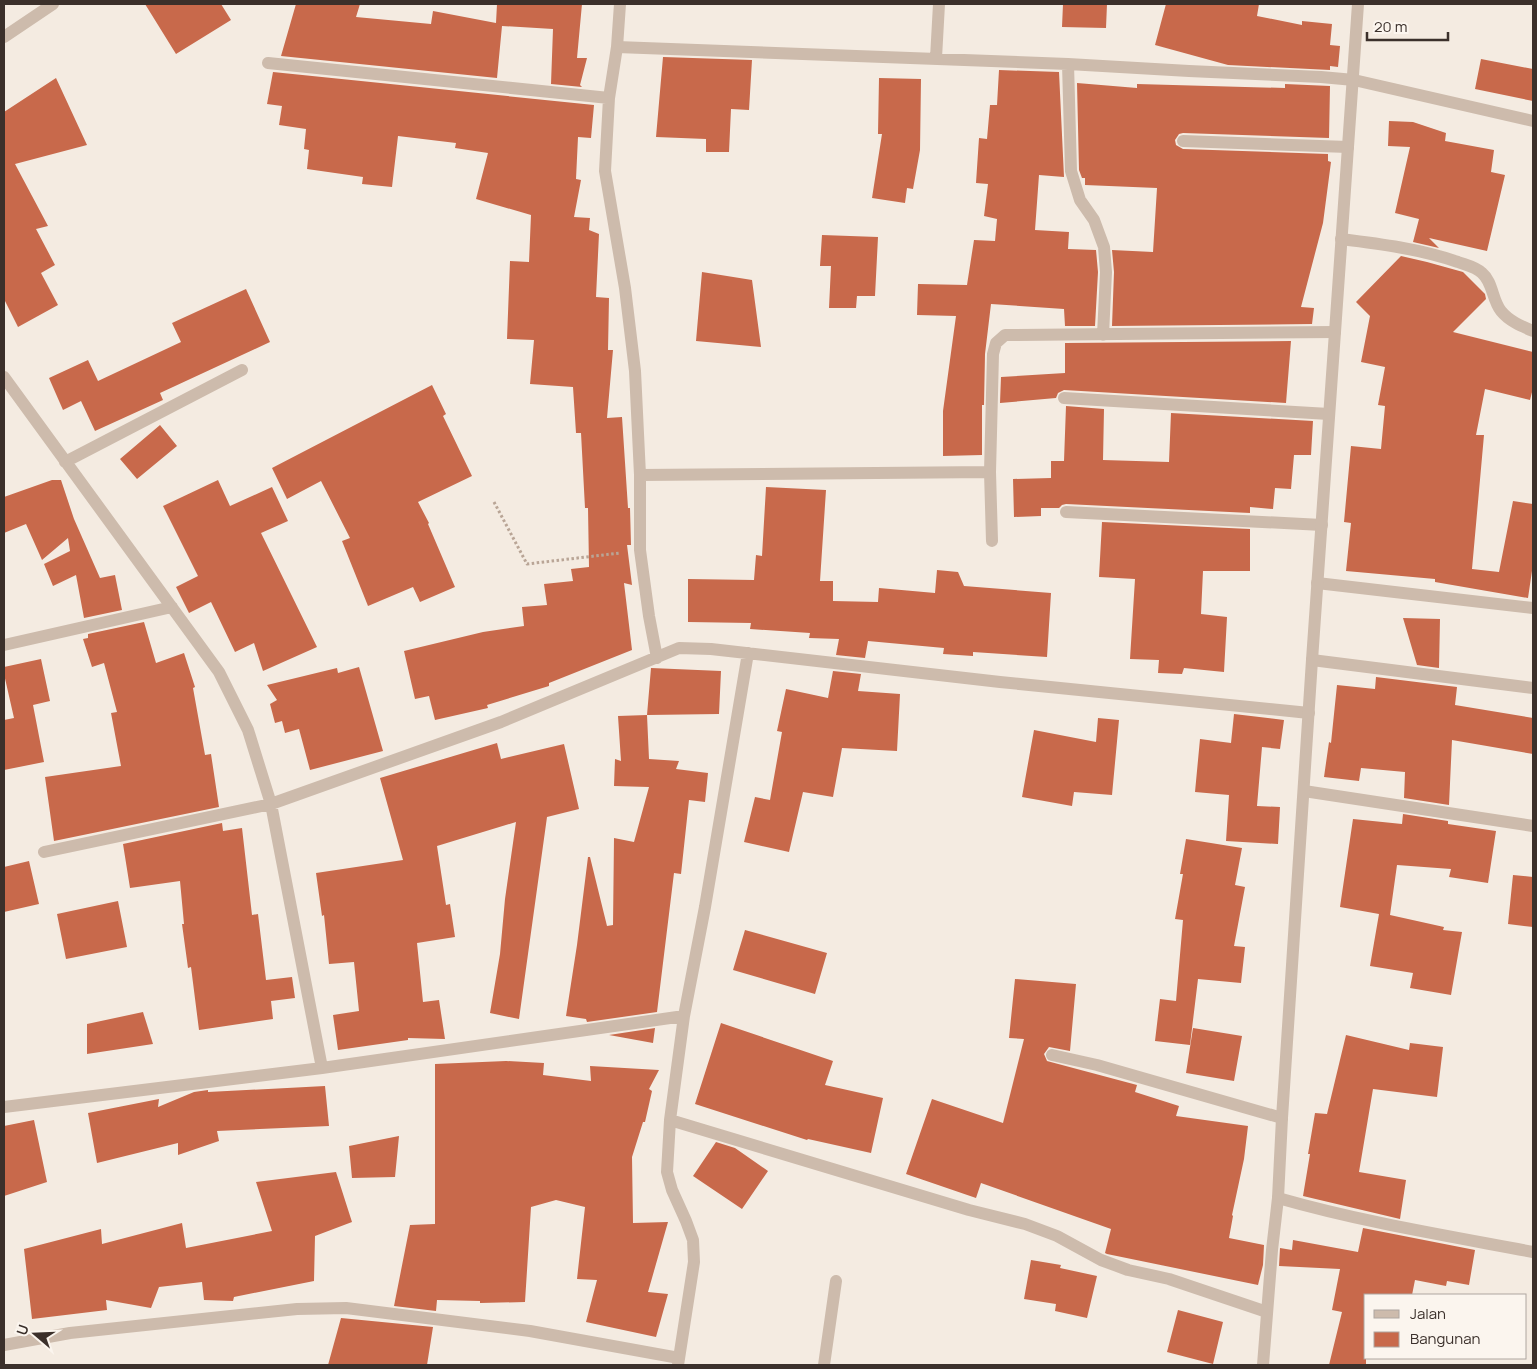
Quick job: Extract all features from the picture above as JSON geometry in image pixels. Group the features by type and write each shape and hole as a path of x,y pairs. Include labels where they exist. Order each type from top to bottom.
{"street":[{"path":"4,36 53,4"},
{"path":"620,4 617,47 610,98 605,171 625,288 634,362 640,476 640,550 657,658"},
{"path":"936,58 939,4"},
{"path":"1263,1365 1278,1198 1317,583 1358,4"},
{"path":"617,47 936,58 1189,72 1321,77 1354,80 1533,122"},
{"path":"268,63 610,98"},
{"path":"1068,64 1071,171 1080,200 1094,220 1104,247 1106,272 1103,335"},
{"path":"1183,142 1348,147"},
{"path":"1341,239 1398,246 1440,256 1470,266 1483,274 1492,287 1500,310 1514,322 1533,331"},
{"path":"992,541 990,472 993,354 996,343 1005,335 1334,332"},
{"path":"66,462 242,370"},
{"path":"4,377 219,672 248,730 271,804 322,1068"},
{"path":"1064,398 1329,414"},
{"path":"640,476 990,472"},
{"path":"1066,512 1322,525"},
{"path":"1317,583 1533,608"},
{"path":"4,645 172,607"},
{"path":"44,852 271,804 501,722 679,648 711,649 1000,682 1309,713"},
{"path":"4,1346 80,1332 297,1308 346,1308 530,1331 678,1362 690,1291 694,1248 693,1240 672,1190 667,1172 670,1120 684,1016 748,653"},
{"path":"1312,660 1533,688"},
{"path":"1304,791 1533,826"},
{"path":"4,1107 322,1068 684,1016"},
{"path":"1052,1055 1097,1065 1282,1118"},
{"path":"670,1120 969,1210 1025,1224 1057,1236 1101,1260 1128,1270 1169,1280 1267,1312"},
{"path":"1278,1198 1320,1210 1533,1252"},
{"path":"824,1365 836,1281"}],"path":[{"path":"494,502 527,564 640,550"}],"building":[{"path":"145,4 221,4 231,20 176,54"},
{"path":"296,4 360,4 356,17 431,24 433,11 496,23 497,4 582,4 577,58 587,58 580,85 582,87 551,84 553,29 502,26 497,78 281,56"},
{"path":"1063,4 1107,4 1106,28 1062,27"},
{"path":"1166,4 1259,4 1257,16 1302,25 1302,21 1332,24 1330,45 1340,46 1338,67 1330,66 1330,70 1228,65 1155,45"},
{"path":"663,57 752,60 749,110 731,109 729,152 706,152 706,139 656,137"},
{"path":"1481,59 1533,69 1533,101 1475,89"},
{"path":"999,70 1059,72 1064,177 1039,175 1035,230 1069,232 1068,249 1096,250 1098,272 1095,326 1065,326 1064,309 991,304 985,354 982,455 943,456 943,411 956,316 917,315 918,284 967,285 974,240 995,241 997,219 984,216 988,184 976,183 979,138 987,139 990,105 997,105"},
{"path":"273,72 594,105 591,138 578,137 576,179 581,180 574,217 590,218 589,230 599,234 596,297 609,298 608,350 613,350 607,418 622,417 628,508 630,508 631,545 627,545 632,585 624,583 632,650 549,683 549,686 487,705 488,708 435,720 429,696 415,699 404,651 483,632 524,626 522,607 547,605 544,584 573,581 571,569 589,567 588,508 585,508 581,433 576,433 573,387 530,384 534,340 507,339 510,261 529,262 531,215 476,199 488,153 455,148 456,143 398,136 392,187 362,184 363,177 307,169 309,150 304,149 306,129 279,125 282,106 267,104"},
{"path":"56,78 87,145 15,164 48,226 36,229 55,265 41,273 58,305 18,327 4,299 4,112"},
{"path":"879,78 921,79 920,150 913,189 907,188 905,203 872,198 882,134 878,134"},
{"path":"1077,83 1137,88 1137,84 1285,88 1285,84 1330,86 1329,138 1183,133 1179,134 1175,140 1176,145 1183,149 1328,154 1328,161 1331,162 1323,223 1301,307 1314,308 1312,324 1112,326 1114,272 1112,250 1153,252 1157,188 1085,185 1085,178 1082,178 1079,170"},
{"path":"1389,121 1413,122 1446,133 1445,141 1494,150 1491,172 1505,175 1487,251 1429,238 1439,248 1413,242 1419,219 1395,213 1410,147 1388,146"},
{"path":"822,235 878,237 875,296 857,296 856,308 829,308 831,266 820,266"},
{"path":"1401,256 1463,272 1485,294 1486,299 1453,332 1533,352 1533,388 1530,400 1485,389 1476,435 1484,435 1472,569 1499,572 1513,501 1533,504 1533,564 1528,598 1435,582 1435,579 1346,571 1351,523 1344,522 1351,446 1381,449 1385,406 1378,405 1385,367 1361,362 1370,316 1356,302"},
{"path":"702,272 752,280 761,347 696,341"},
{"path":"246,289 270,342 160,393 163,400 95,431 81,401 63,410 49,378 88,360 98,381 181,342 172,323"},
{"path":"1291,341 1286,403 1064,390 1058,393 1056,398 1000,403 1001,377 1065,373 1065,343"},
{"path":"432,385 446,414 443,416 472,476 418,502 429,523 455,587 420,602 413,587 368,606 342,541 350,538 321,481 287,499 272,468"},
{"path":"1066,406 1104,409 1103,460 1169,462 1171,413 1313,421 1311,455 1294,455 1291,489 1275,488 1273,509 1250,507 1250,513 1066,504 1059,508 1041,508 1041,516 1014,517 1013,479 1051,478 1051,461 1064,461"},
{"path":"160,425 177,446 137,479 120,459"},
{"path":"52,480 61,480 74,519 100,578 115,575 122,610 84,618 76,575 53,586 44,564 70,551 68,538 42,560 26,524 4,533 4,497"},
{"path":"218,480 230,506 272,487 288,521 261,533 317,647 263,671 254,643 235,652 211,602 189,613 176,587 198,576 163,506"},
{"path":"766,487 826,490 820,581 833,581 833,601 878,602 879,588 935,593 937,570 958,572 964,586 1051,593 1047,657 973,652 973,656 943,654 944,648 868,641 865,658 836,655 839,639 809,638 810,633 750,629 751,623 688,622 688,579 754,580 756,555 762,556"},
{"path":"1102,522 1250,529 1250,571 1203,571 1201,614 1227,617 1224,672 1184,668 1182,674 1158,673 1159,660 1130,659 1135,579 1099,577"},
{"path":"1403,618 1440,619 1439,668 1417,665"},
{"path":"144,622 156,663 184,653 195,687 193,688 205,755 211,754 219,807 54,841 45,777 121,766 111,713 117,712 104,663 92,667 83,639 88,638 88,634"},
{"path":"41,659 50,701 33,705 44,762 4,770 4,720 14,718 4,667"},
{"path":"359,667 383,751 310,770 299,729 285,733 282,721 275,723 270,704 277,700 267,685 337,668 338,673"},
{"path":"651,668 721,671 719,714 647,715"},
{"path":"833,671 861,674 858,691 900,694 897,751 842,748 833,797 803,792 789,852 744,842 755,797 770,800 782,732 777,731 786,689 828,698"},
{"path":"1376,677 1457,687 1455,705 1533,718 1533,754 1452,740 1449,805 1404,798 1405,772 1361,768 1359,781 1324,777 1329,742 1331,743 1337,685 1375,689"},
{"path":"1234,714 1284,720 1280,749 1262,747 1257,806 1280,807 1278,844 1226,841 1229,795 1195,792 1200,739 1231,743"},
{"path":"647,715 649,759 679,761 676,769 708,773 705,802 689,800 681,874 674,873 657,1012 587,1022 586,1019 566,1016 588,857 590,857 607,926 613,925 614,838 634,842 649,787 614,786 615,759 621,761 618,716"},
{"path":"1098,718 1119,720 1112,795 1074,792 1072,806 1022,797 1034,730 1096,742"},
{"path":"497,743 501,759 564,744 579,809 547,817 519,1019 490,1013 500,954 505,899 516,822 437,846 446,905 450,904 455,937 417,943 423,1002 439,1000 445,1039 408,1038 408,1040 338,1050 333,1015 359,1011 354,962 329,964 324,915 322,916 316,873 403,860 380,778"},
{"path":"1403,814 1448,821 1448,824 1496,831 1488,883 1449,877 1451,869 1397,865 1390,915 1444,927 1443,930 1462,932 1451,995 1410,988 1413,973 1370,966 1379,914 1340,907 1353,819 1402,824"},
{"path":"222,823 223,831 242,828 252,915 258,914 266,980 292,977 295,998 271,1001 273,1019 199,1030 191,967 188,968 182,924 184,924 180,881 130,888 123,844"},
{"path":"1186,839 1242,848 1235,885 1245,887 1234,946 1245,947 1241,983 1198,979 1190,1045 1155,1041 1160,999 1176,1001 1183,920 1175,919 1183,874 1180,874"},
{"path":"29,861 39,904 4,912 4,867"},
{"path":"1513,875 1533,877 1533,927 1508,924"},
{"path":"118,901 127,947 66,959 57,914"},
{"path":"745,930 827,953 815,994 733,970"},
{"path":"1015,979 1076,984 1070,1051 1049,1047 1044,1054 1047,1061 1137,1085 1135,1092 1179,1106 1176,1116 1248,1126 1244,1159 1229,1238 1264,1245 1263,1265 1258,1285 1107,1254 1105,1253 1111,1229 981,1183 976,1198 906,1174 932,1099 1003,1123 1024,1039 1009,1038"},
{"path":"143,1012 153,1044 87,1054 87,1024"},
{"path":"721,1023 833,1061 825,1085 883,1098 871,1153 807,1140 695,1104"},
{"path":"655,1028 653,1043 609,1035"},
{"path":"1193,1028 1242,1036 1234,1081 1186,1073"},
{"path":"1346,1035 1409,1050 1410,1043 1443,1047 1437,1097 1373,1089 1359,1172 1406,1180 1400,1219 1303,1196 1315,1113 1327,1114"},
{"path":"506,1061 544,1063 543,1075 591,1081 590,1066 659,1070 649,1089 652,1091 645,1122 643,1122 632,1157 633,1223 668,1222 648,1292 668,1294 656,1337 586,1322 597,1280 577,1279 585,1207 556,1200 531,1207 525,1302 480,1303 480,1301 437,1300 436,1311 394,1306 410,1225 435,1224 435,1064"},
{"path":"325,1086 329,1126 217,1131 219,1141 178,1155 178,1143 97,1163 88,1113 159,1099 158,1107 194,1092 208,1090 208,1092"},
{"path":"34,1120 47,1182 4,1196 4,1126"},
{"path":"399,1136 395,1177 352,1178 349,1146"},
{"path":"716,1142 735,1148 768,1171 742,1209 693,1176"},
{"path":"336,1172 352,1222 315,1236 314,1281 234,1297 233,1301 204,1300 202,1282 159,1287 151,1308 106,1300 107,1310 32,1319 24,1249 101,1229 102,1244 182,1223 186,1248 272,1231 256,1182"},
{"path":"1363,1228 1475,1250 1469,1285 1447,1281 1446,1286 1415,1280 1412,1294 1364,1294 1364,1359 1366,1359 1366,1365 1329,1365 1342,1312 1332,1310 1340,1269 1279,1266 1280,1248 1292,1250 1293,1240 1358,1252"},
{"path":"1031,1260 1061,1265 1060,1268 1097,1276 1087,1318 1055,1311 1056,1304 1024,1299"},
{"path":"1178,1310 1223,1322 1213,1364 1167,1352"},
{"path":"341,1318 433,1327 427,1365 328,1365"}]}
